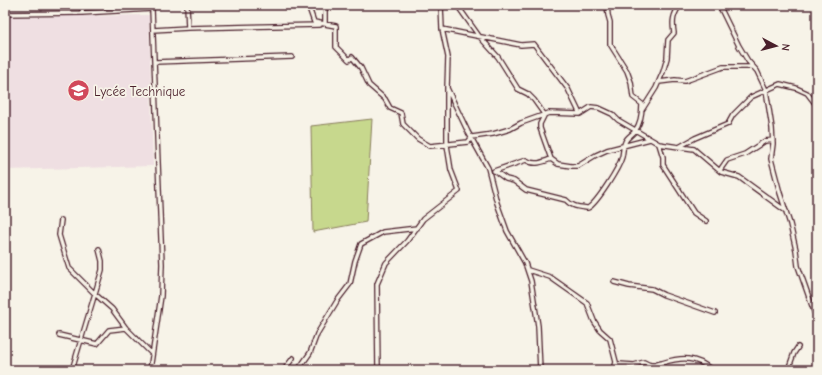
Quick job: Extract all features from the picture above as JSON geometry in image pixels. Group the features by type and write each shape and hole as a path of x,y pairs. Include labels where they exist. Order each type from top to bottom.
{"street":[{"path":"82,5 82,13"},
{"path":"117,5 117,11"},
{"path":"187,5 188,28"},
{"path":"308,5 314,22 336,26 336,47 349,60 352,56 361,68 369,85 385,99 390,108 401,113 403,124 418,139 430,146 468,142 472,137 493,134 510,129 545,114 580,114 591,107 599,108 612,114 618,120 659,144 694,149 720,170 739,176 786,211"},
{"path":"325,5 325,24"},
{"path":"378,370 377,284 386,263 407,241 423,219 459,192 451,170 447,145 448,57 442,29 441,5"},
{"path":"456,5 479,36 498,57 518,89 528,94 545,114"},
{"path":"495,171 506,179 514,181 526,190 566,200 570,205 588,208 593,206 618,168 624,143 636,130 642,115 642,104 633,97 631,82 627,71 610,44 610,22 607,5"},
{"path":"642,111 659,82 663,72 667,58 668,40 674,33 672,21 674,13 680,5"},
{"path":"719,5 739,46 748,61 757,71 766,90 771,117 773,140 771,159 796,250 798,266 809,301 816,314 817,320"},
{"path":"5,14 82,13 152,7 162,264 161,296 150,370"},
{"path":"153,30 339,24"},
{"path":"442,29 521,45 534,44 568,89 580,114"},
{"path":"155,62 292,57"},
{"path":"659,82 675,80 685,81 723,67 753,67"},
{"path":"679,147 694,138 728,124 733,115 751,97 780,84 806,93 817,106"},
{"path":"447,88 488,168 497,203 507,231 528,270 538,326 540,370"},
{"path":"545,114 540,128 551,159 558,164 578,166 607,150 624,147 650,139"},
{"path":"720,170 727,160 745,154 765,141 773,140"},
{"path":"659,144 663,157 663,164 694,213 706,221"},
{"path":"490,173 526,160 536,164 551,159"},
{"path":"61,220 59,235 69,268 112,309 126,328 152,354"},
{"path":"298,370 310,353 317,334 337,301 350,284 355,261 361,244 383,232 417,228"},
{"path":"72,370 102,270 102,261 99,249"},
{"path":"528,270 550,277 587,303 594,321 600,330 610,339 616,362 615,366"},
{"path":"614,282 629,286 652,289 664,295 715,313"},
{"path":"59,335 97,344 109,330 126,328"},
{"path":"788,370 794,353 798,347"},
{"path":"284,370 293,358"},
{"path":"610,370 619,364 634,365 644,362 649,365 656,365 659,363 684,358 694,359 704,363 712,370"}],"shaded area":[{"name":"Lycée Technique","path":"149,15 153,166 5,170 5,17"}],"green space":[{"path":"372,119 366,222 313,232 311,126"}],"place":[{"name":"Lycée Technique","path":"78,91"}]}
